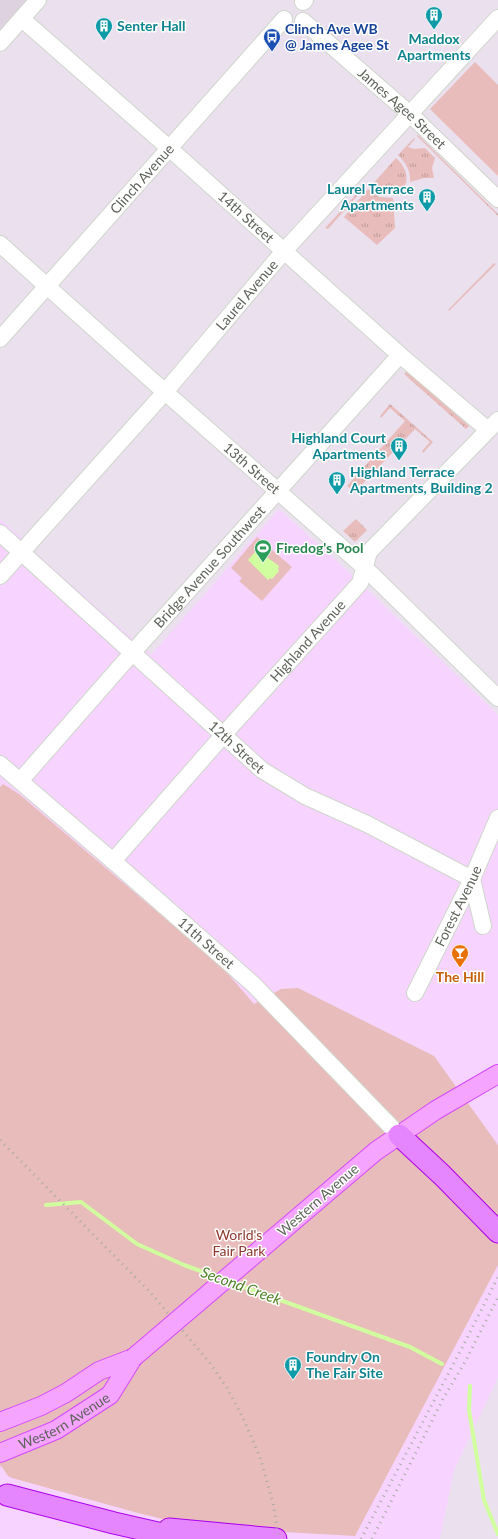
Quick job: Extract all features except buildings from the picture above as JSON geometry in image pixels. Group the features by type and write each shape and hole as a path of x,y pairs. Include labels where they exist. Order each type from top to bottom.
{"highway":[{"path":"399,1135 442,1175 498,1232"},
{"path":"7,1495 114,1523 184,1539"},
{"path":"114,1523 276,1539"}],"main road":[{"name":"Western Avenue","path":"0,1454 56,1430 110,1395 133,1358 376,1151 436,1110 498,1074"},
{"name":"Western Avenue","path":"0,1422 41,1406 66,1393 99,1371 133,1358"},
{"path":"66,1393 79,1416"}],"street":[{"path":"0,43 38,0"},
{"name":"Laurel Avenue","path":"0,576 165,392 284,252 498,18"},
{"name":"14th Street","path":"22,19 169,148 400,355 493,425"},
{"name":"Clinch Avenue","path":"0,339 284,19"},
{"name":"James Agee Street","path":"303,21 410,114 498,199"},
{"name":"13th Street","path":"0,244 364,567 498,698"},
{"name":"Bridge Avenue Southwest","path":"20,781 133,652 400,355"},
{"name":"Highland Avenue","path":"113,861 360,583 369,552 493,425"},
{"name":"12th Street","path":"0,533 22,551 262,770 305,796 367,824 472,879"},
{"name":"11th Street","path":"0,764 253,984 399,1135"},
{"name":"Forest Avenue","path":"415,993 472,879 498,818"},
{"path":"472,879 483,926"}],"shaded area":[{"path":"0,0 28,0 0,31"},
{"path":"279,509 350,573 498,715 498,1378 454,1470 440,1539 0,1539 0,519 151,655"},
{"name":"Firedog's Pool","path":"257,550 279,566 279,571 272,579 270,578 268,580 248,560"}],"green space":[{"path":"475,62 498,85 498,176 430,109"},
{"path":"418,135 498,214 498,216 417,136"},
{"path":"414,138 415,139 408,147 414,149 425,148 435,158 432,168 434,178 424,178 410,182 410,174 407,167 398,155"},
{"path":"396,158 403,167 406,176 406,183 402,189 396,193 389,194 380,192 371,186"},
{"path":"365,185 366,186 328,229 325,228"},
{"path":"368,189 379,197 393,198 395,228 377,245 344,217"},
{"path":"494,263 496,264 449,311 448,310"},
{"path":"407,371 469,426 466,429 404,374"},
{"path":"390,404 433,442 423,453 422,451 430,442 415,429 355,492 347,486 405,421 390,408 381,418 380,416"},
{"path":"356,519 367,530 355,542 343,531"},
{"path":"257,537 292,567 262,601 239,581 242,578 231,568"},
{"name":"World's Fair Park","path":"3,784 19,794 222,967 254,1004 281,989 298,988 434,1056 498,1145 498,1265 355,1536 283,1532 167,1520 12,1478 8,1476 0,1466 0,787"}],"waterway":[{"name":"Second Creek","path":"46,1205 81,1202 137,1244 184,1265 220,1278"},
{"name":"Second Creek","path":"230,1282 410,1347 442,1364"},
{"name":"Second Creek","path":"470,1386 469,1410 484,1500 498,1534"}],"railway":[{"path":"0,1140 150,1292 210,1363 227,1388 243,1418 260,1457 273,1503 279,1539"},
{"path":"361,1539 498,1277"},
{"path":"372,1539 444,1397 465,1362 498,1297"}],"place":[{"name":"Maddox Apartments","path":"434,30"},
{"name":"Senter Hall","path":"104,41"},
{"name":"Clinch Ave WB @ James Agee St","path":"272,52"},
{"name":"Laurel Terrace Apartments","path":"427,212"},
{"name":"Highland Court Apartments","path":"399,461"},
{"name":"Highland Terrace Apartments, Building 2","path":"337,495"},
{"name":"Firedog's Pool","path":"263,563"},
{"name":"The Hill","path":"460,968"},
{"name":"Foundry On The Fair Site","path":"293,1380"}]}
